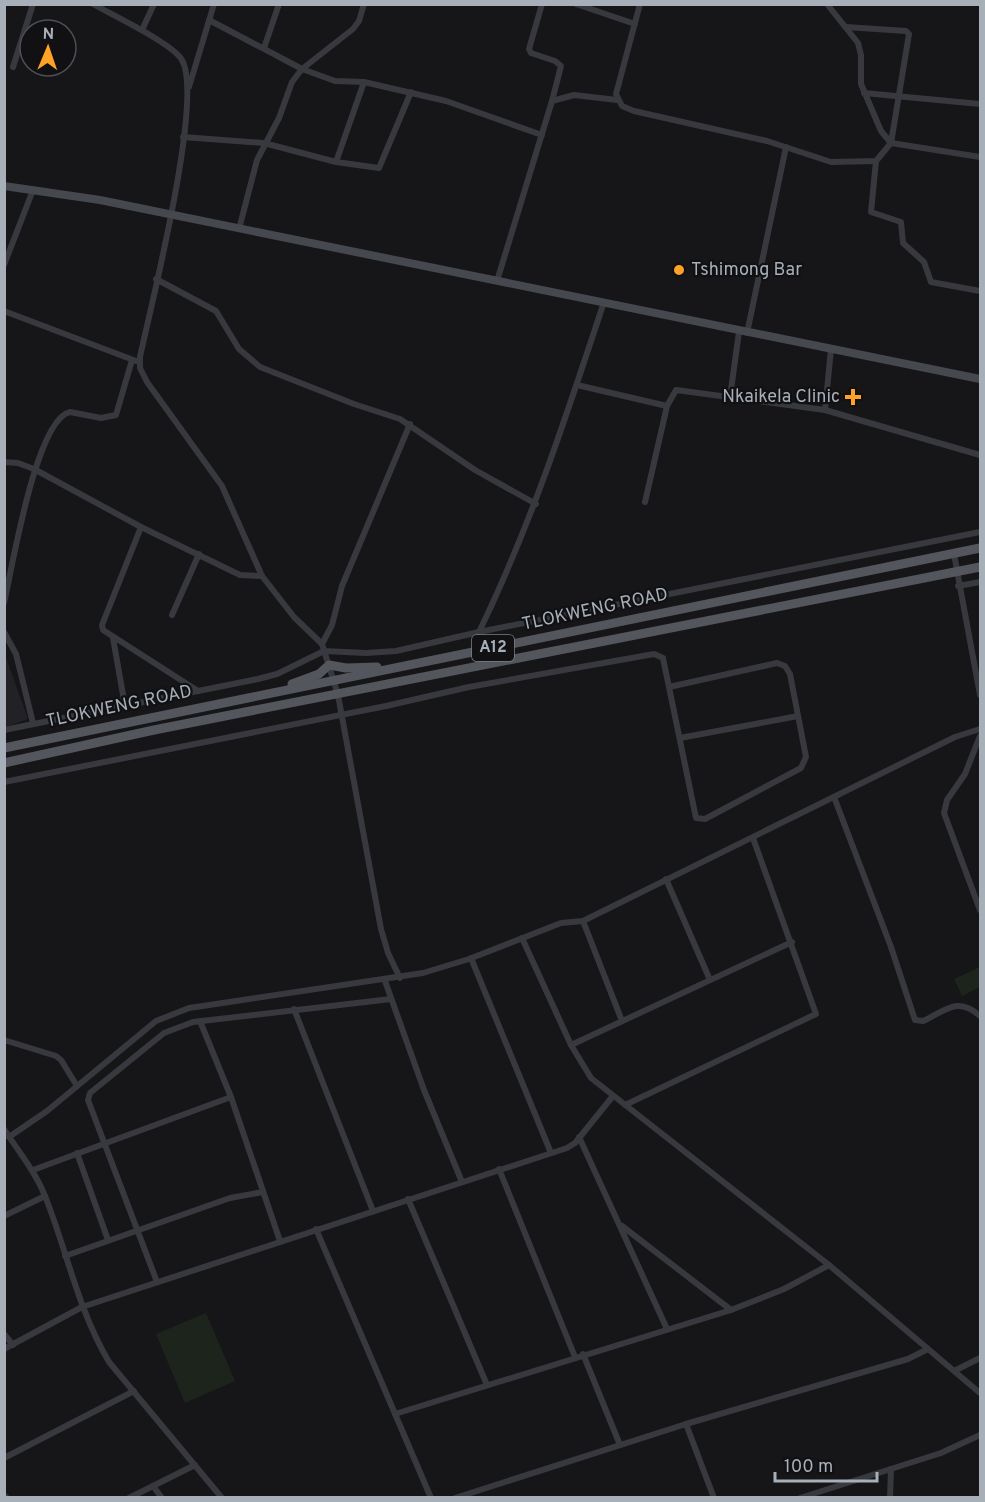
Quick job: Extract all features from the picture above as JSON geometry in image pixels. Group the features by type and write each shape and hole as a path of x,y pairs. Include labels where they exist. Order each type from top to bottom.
{"main road":[{"name":"TLOKWENG ROAD","path":"4,748 981,548"},
{"name":"TLOKWENG ROAD","path":"4,763 154,730 981,567"},
{"path":"282,690 294,682 319,674 329,665 346,668 392,667"}],"street":[{"path":"13,67 33,4"},
{"path":"93,4 142,30 179,57 186,71 188,90"},
{"path":"142,30 154,4"},
{"path":"214,4 188,90 170,215 139,362 147,382 222,486 262,576 294,617 323,648 338,695 381,929 388,953 400,978"},
{"path":"264,48 279,4"},
{"path":"239,229 264,142 279,118 292,82 302,69 353,29 364,4"},
{"path":"497,281 561,66 555,61 531,53 529,49 543,4"},
{"path":"576,4 634,24"},
{"path":"617,100 618,86 640,4"},
{"path":"827,4 860,48 860,75 864,93 881,131 891,143 981,157"},
{"path":"209,20 302,69 335,81 364,81 411,92 475,110 542,135"},
{"path":"846,27 909,33 891,143 876,160 871,212 901,222 903,243 924,262 932,282 981,291"},
{"path":"336,162 364,81"},
{"path":"183,137 264,142 336,162 379,168 411,92"},
{"path":"864,93 981,104"},
{"path":"552,101 574,95 617,100 622,106 634,111 758,138 831,162 876,160"},
{"path":"730,397 786,147"},
{"path":"4,186 170,215 604,302 743,333 981,379"},
{"path":"4,265 33,190"},
{"path":"156,279 216,311 239,349 260,367 410,424 475,470 536,504"},
{"path":"479,632 512,563 536,504 604,302"},
{"path":"4,311 139,362"},
{"path":"825,410 831,349"},
{"path":"4,603 34,469 56,420 61,415 70,412 108,419 119,412 132,360"},
{"path":"577,385 667,406"},
{"path":"645,502 667,406 671,396 680,389 825,410 981,455"},
{"path":"323,648 332,625 342,586 410,424"},
{"path":"4,462 18,463 34,469 141,527 240,575 262,576"},
{"path":"141,527 102,625 103,632 198,691"},
{"path":"4,730 277,674 323,648 383,653 981,532"},
{"path":"172,615 199,554"},
{"path":"954,554 958,586 981,695"},
{"path":"958,586 981,582"},
{"path":"4,632 16,654 33,723"},
{"path":"113,638 125,706"},
{"path":"4,782 469,687 654,654 663,658 693,814 702,819 803,766 806,757 790,674 781,664 669,687"},
{"path":"680,738 798,716"},
{"path":"9,1137 47,1111 156,1021 189,1008 400,978 471,958 561,923 583,921 955,736 981,729"},
{"path":"981,736 965,774 947,800 944,813 981,910"},
{"path":"834,797 880,917 915,1020 923,1022 955,1005 971,1007 981,1016"},
{"path":"625,1105 815,1015 816,1009 753,838"},
{"path":"666,879 710,980"},
{"path":"583,921 622,1021"},
{"path":"522,938 571,1046 591,1078 829,1265 981,1393"},
{"path":"571,1046 792,942"},
{"path":"471,958 551,1153"},
{"path":"385,981 424,1090 462,1182"},
{"path":"158,1282 88,1100 90,1094 164,1033 200,1021 391,999"},
{"path":"294,1009 373,1211"},
{"path":"200,1021 231,1097 280,1241"},
{"path":"4,1040 56,1056 61,1060 77,1086"},
{"path":"4,1349 82,1307 572,1146 613,1096"},
{"path":"33,1170 231,1097"},
{"path":"4,1129 33,1170 45,1196 82,1307 100,1347 222,1497"},
{"path":"579,1137 667,1329"},
{"path":"77,1153 108,1240"},
{"path":"499,1169 576,1357"},
{"path":"65,1256 230,1198 263,1192"},
{"path":"4,1216 45,1196"},
{"path":"408,1199 487,1385"},
{"path":"621,1226 731,1310"},
{"path":"316,1229 431,1497"},
{"path":"395,1414 731,1310 784,1288 829,1265"},
{"path":"4,1334 13,1345"},
{"path":"455,1497 686,1424 908,1359 927,1349"},
{"path":"584,1354 620,1445"},
{"path":"956,1370 981,1358"},
{"path":"4,1458 134,1391"},
{"path":"686,1424 714,1497"},
{"path":"800,1497 952,1449 981,1436"},
{"path":"129,1497 195,1466"},
{"path":"890,1497 891,1469"},
{"path":"153,1486 162,1497"}],"shaded area":[{"path":"4,652 28,719 5,727 4,727"},
{"path":"980,967 980,987 962,996 954,979"},
{"path":"206,1313 235,1381 185,1403 156,1334"}],"place":[{"name":"Tshimong Bar","path":"679,270"},
{"name":"Nkaikela Clinic","path":"853,397"}]}
